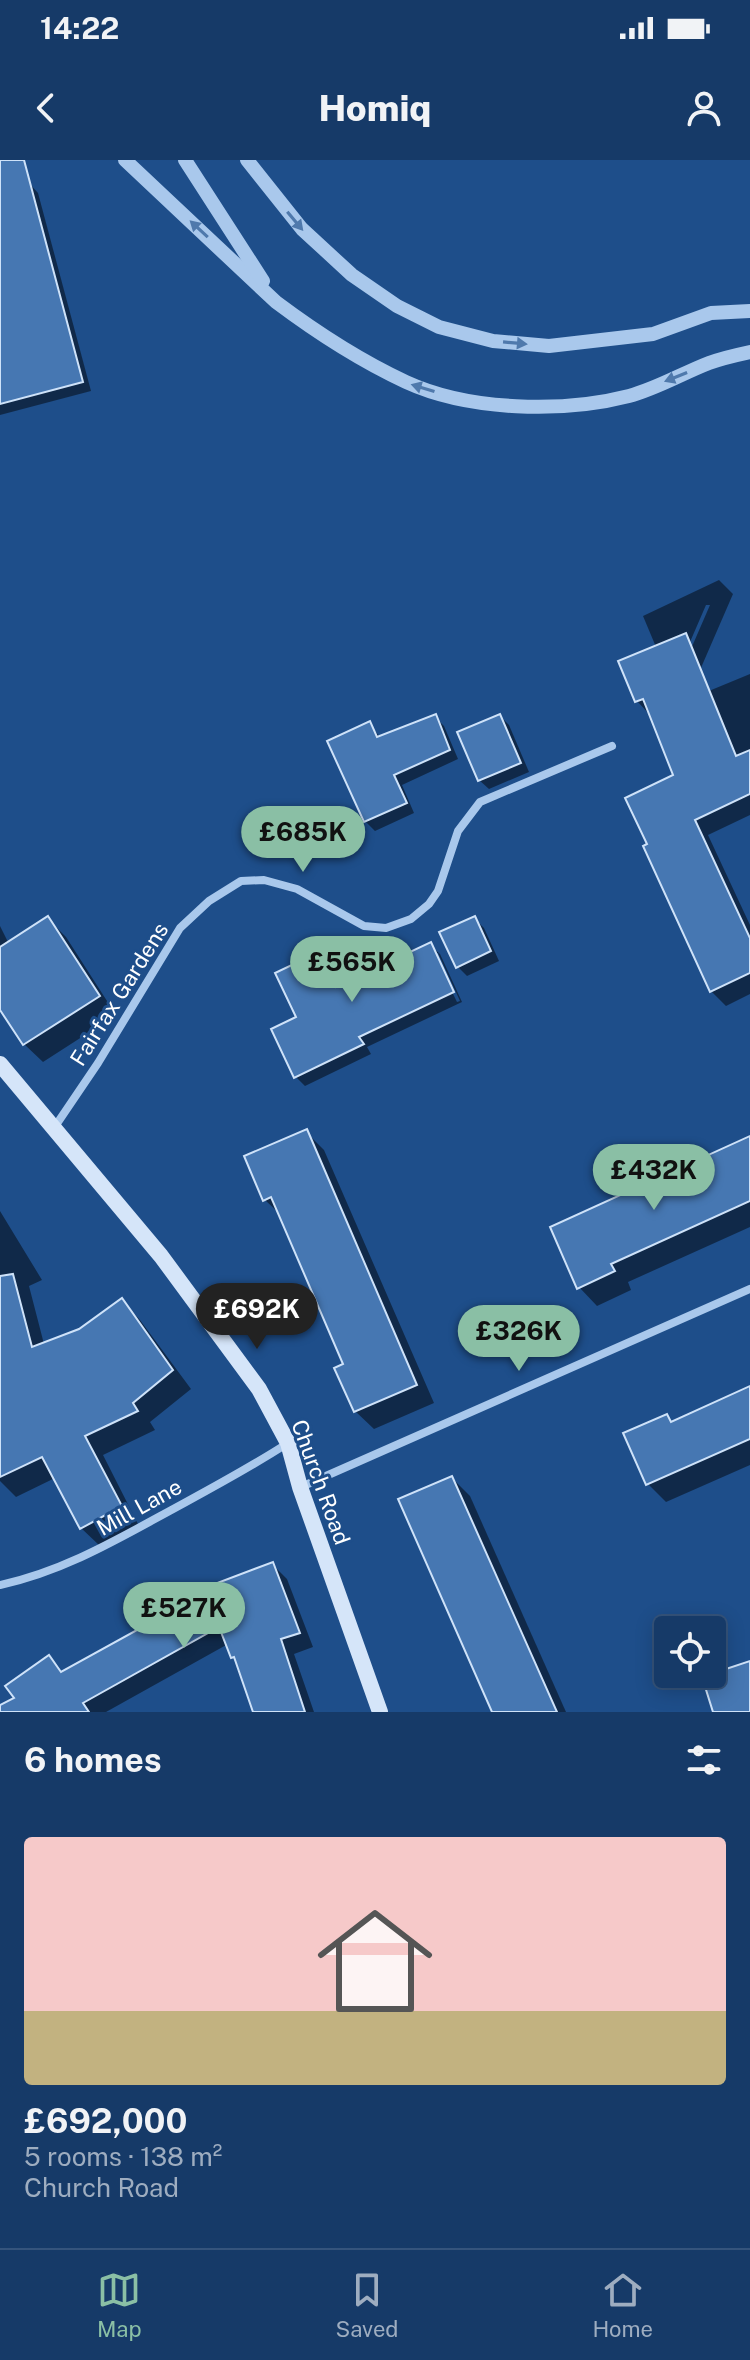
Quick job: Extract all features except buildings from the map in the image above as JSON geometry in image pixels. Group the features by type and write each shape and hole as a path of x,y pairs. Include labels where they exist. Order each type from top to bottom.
{"main road":[{"name":"Church Road","path":"0,1064 161,1256 259,1389 288,1443 300,1487 380,1712"}],"street":[{"path":"125,160 276,302 303,322 409,384 463,400 513,406 570,405 630,396 712,362 750,352"},
{"path":"185,160 276,302"},
{"path":"247,160 302,229 352,275 397,306 439,327 493,341 549,346 653,334 711,313 750,311"},
{"name":"Fairfax Gardens","path":"53,1130 98,1063 180,928 209,901 241,881 264,880 297,889 364,926 386,928 411,919 429,904 438,891 458,831 480,802 612,746"},
{"path":"300,1487 750,1289"},
{"name":"Mill Lane","path":"0,1585 29,1579 86,1557 288,1443"}]}
